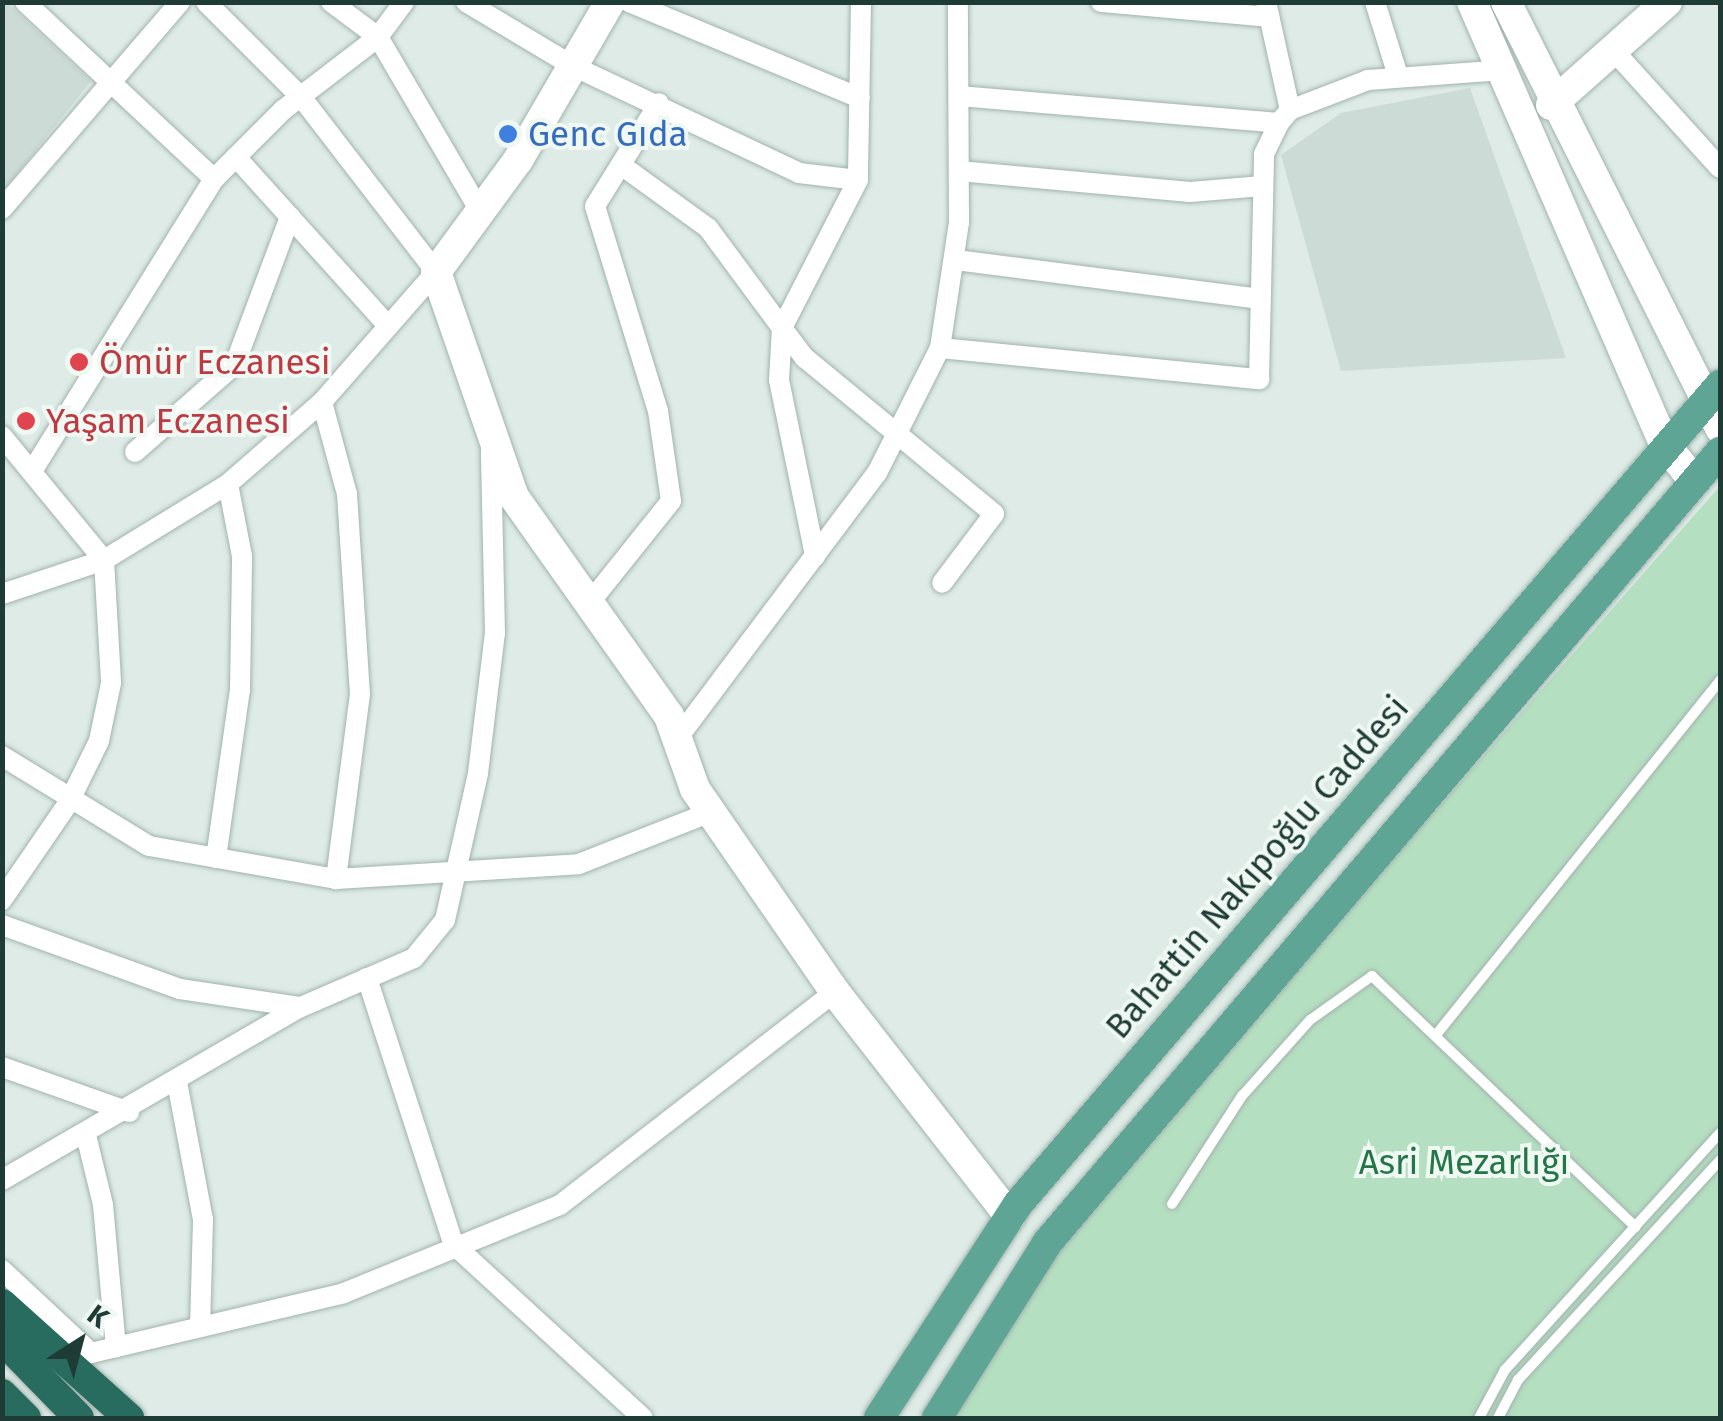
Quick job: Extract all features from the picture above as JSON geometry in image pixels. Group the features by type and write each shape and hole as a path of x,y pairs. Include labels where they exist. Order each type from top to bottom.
{"highway":[{"path":"2,1304 130,1418"},
{"path":"2,1339 79,1418"},
{"path":"2,1394 26,1418"}],"main road":[{"name":"Bahattin Nakıpoğlu Caddesi","path":"879,1418 1010,1217 1664,443 1713,393"},
{"path":"937,1418 1047,1243 1720,452"}],"street":[{"path":"26,2 112,75 214,180"},
{"path":"2,210 112,75 180,2"},
{"path":"206,2 303,99 436,272 514,498 590,600 677,739 711,812 835,992 1010,1217"},
{"path":"330,2 378,37 480,211"},
{"path":"34,468 214,180 378,37 404,2"},
{"path":"466,2 574,66 659,102 799,173 858,180"},
{"path":"815,556 779,380 782,328 858,180 861,2"},
{"path":"677,739 898,438 940,348 956,260 958,2"},
{"path":"940,348 1260,379 1264,154 1284,116 1267,10 1101,2"},
{"path":"1375,2 1398,76"},
{"path":"1472,2 1664,443 1694,481"},
{"path":"1506,2 1551,105 1713,393 1720,428"},
{"path":"1551,105 1667,2"},
{"path":"2,594 104,560 228,484 322,402 436,272 480,211 574,66 608,5 860,98"},
{"path":"1613,50 1720,168"},
{"path":"959,96 1284,116 1398,76 1503,70"},
{"path":"590,600 658,523 673,478 596,217 621,165 659,102"},
{"path":"236,157 388,326"},
{"path":"621,165 708,228 782,328 898,438 994,514 942,583"},
{"path":"959,171 1190,192 1263,186"},
{"path":"134,452 235,364 290,217"},
{"path":"956,260 1261,300"},
{"path":"322,402 347,494 360,694 336,879"},
{"path":"2,1180 128,1112 300,1007 414,958 445,920 462,867 495,633 491,430"},
{"path":"2,436 34,468 104,560 111,683 99,741 69,802 2,900"},
{"path":"216,858 240,690 242,556 228,484"},
{"path":"2,756 69,802 149,846 336,879 462,867 579,864 711,812"},
{"path":"2,925 180,989 300,1007"},
{"path":"367,978 454,1245 643,1418"},
{"path":"2,1270 91,1353 344,1293 560,1205 835,992"},
{"path":"2,1067 128,1112"},
{"path":"178,1082 203,1220 200,1328"},
{"path":"86,1135 116,1348"}],"lane":[{"path":"1436,1035 1720,680"},
{"path":"1172,1204 1242,1096 1310,1020 1372,976 1636,1227"},
{"path":"1478,1418 1505,1370 1720,1133"},
{"path":"1498,1418 1518,1380 1720,1160"}],"shaded area":[{"path":"6,2 91,81 3,191 2,3"},
{"path":"1470,88 1566,358 1341,371 1281,155 1341,113"}],"green space":[{"name":"Asri Mezarlığı","path":"1720,486 1720,1418 942,1418 1063,1236"}],"place":[{"name":"Genc Gıda","path":"508,134"},
{"name":"Ömür Eczanesi","path":"79,362"},
{"name":"Yaşam Eczanesi","path":"26,421"}]}
